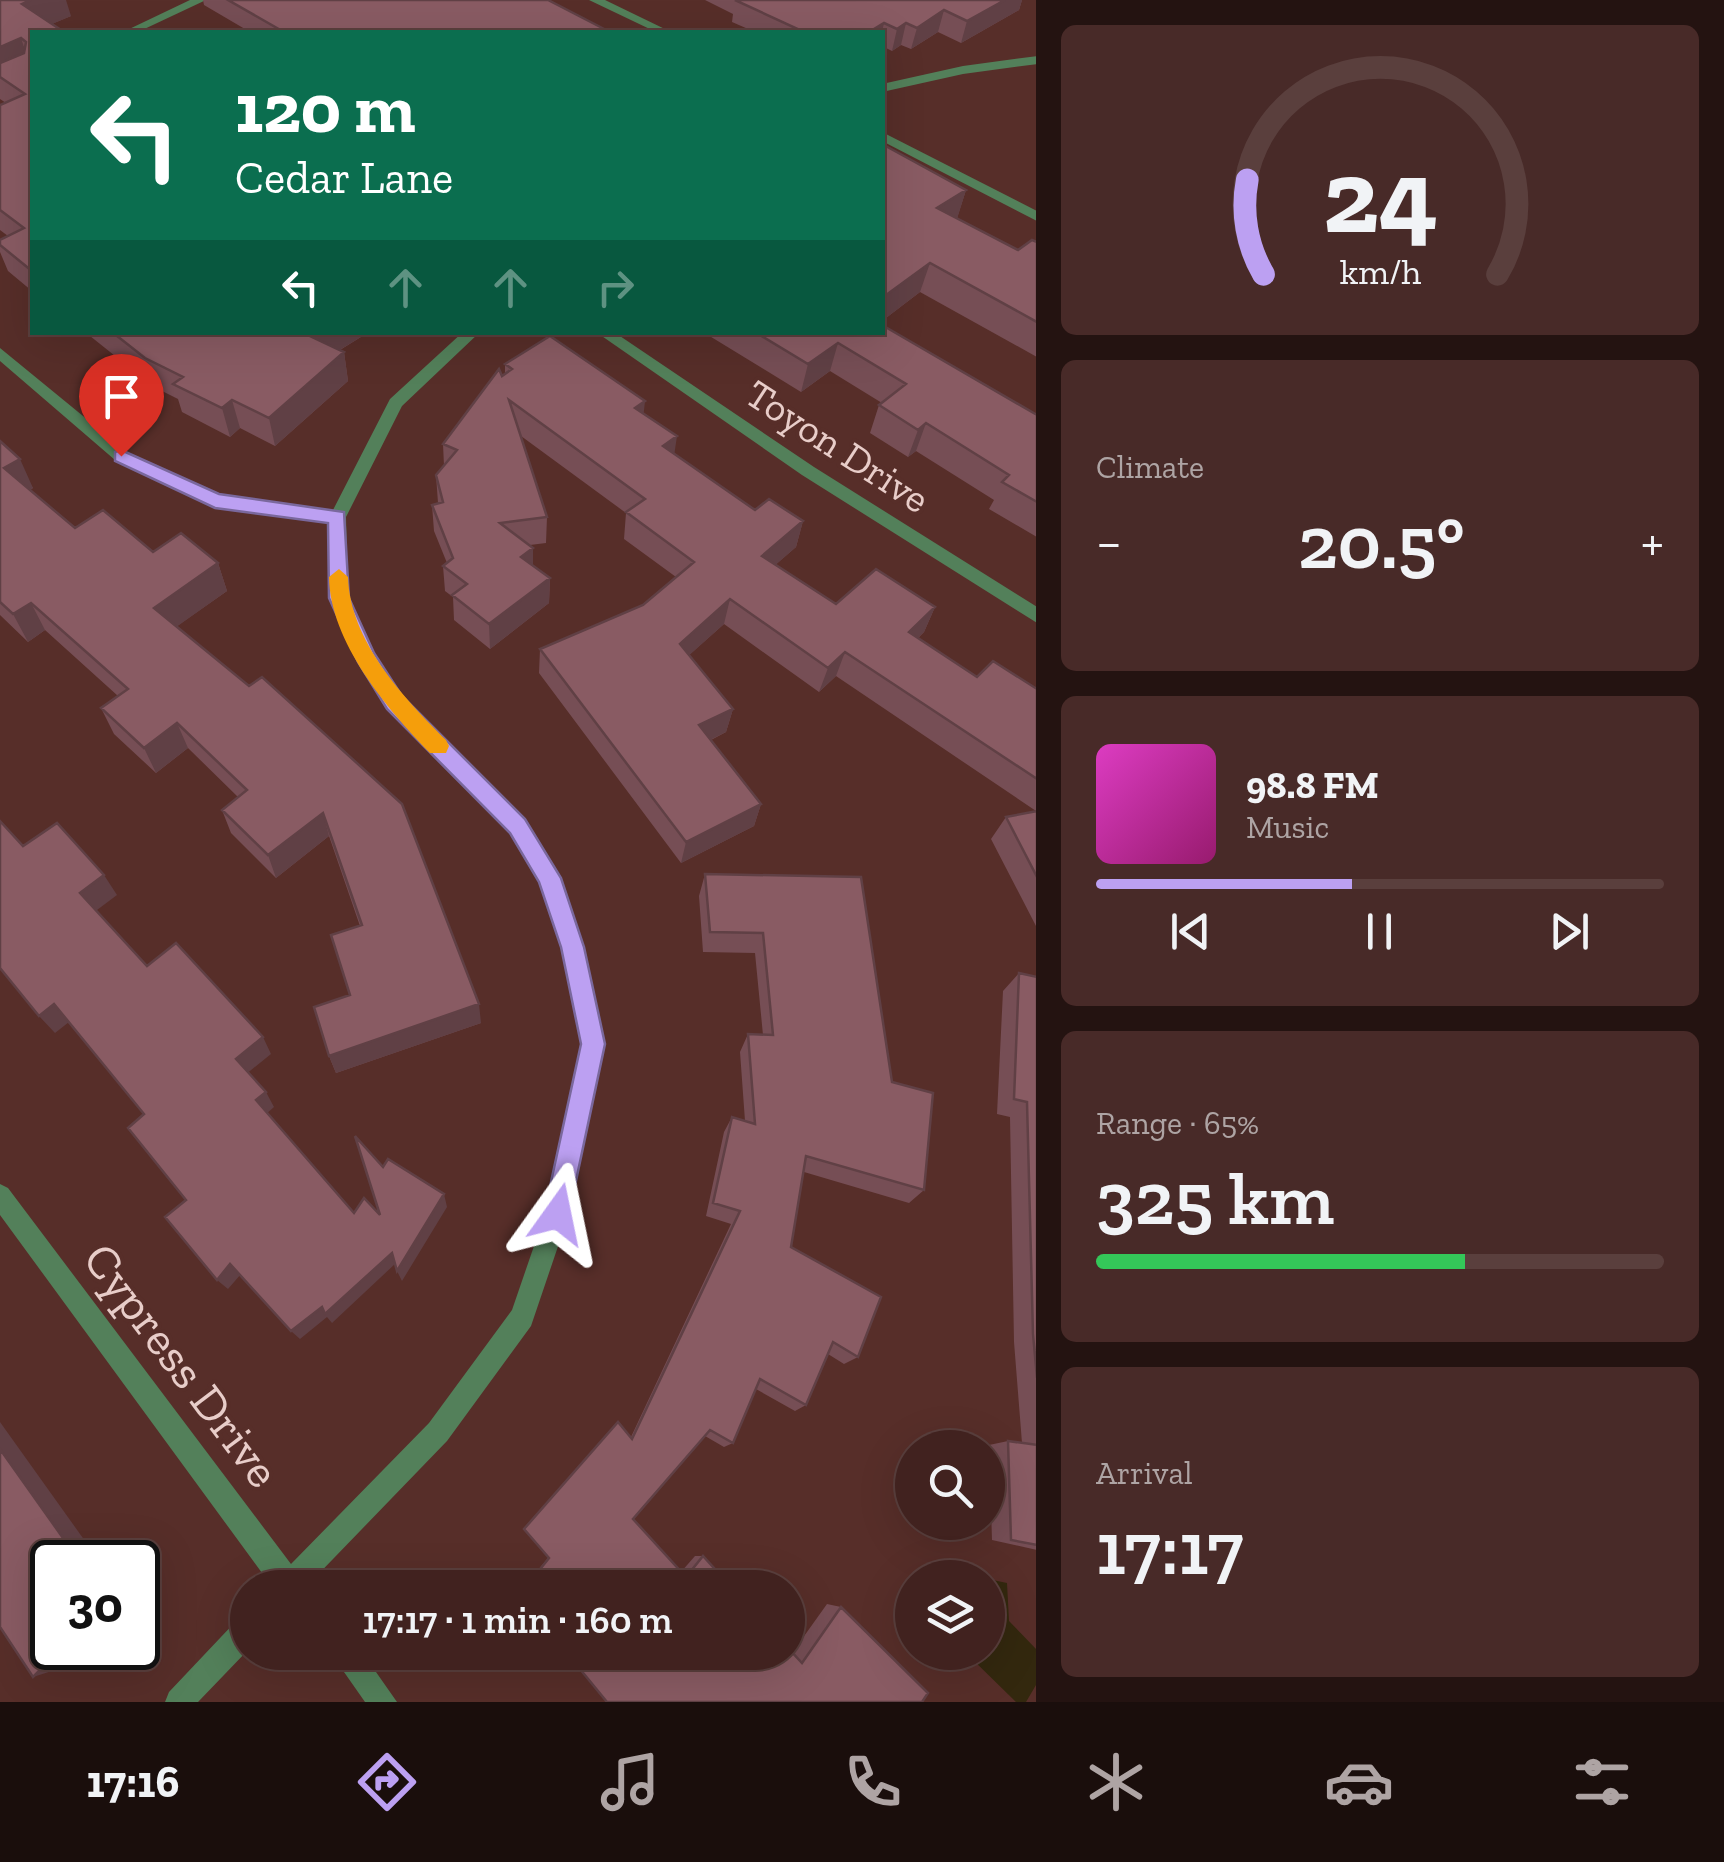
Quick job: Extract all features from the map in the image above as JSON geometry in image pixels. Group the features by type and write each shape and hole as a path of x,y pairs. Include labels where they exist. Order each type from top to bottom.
{"street":[{"path":"148,29 200,0"},
{"path":"595,0 661,30"},
{"path":"885,87 962,70 1036,60"},
{"path":"885,138 1036,217"},
{"path":"304,1570 438,1432 522,1317 558,1214 593,1044 572,947 549,878 518,826 394,702 366,656 339,598 338,517 396,402 470,335"},
{"name":"Toyon Drive","path":"607,335 1036,616"},
{"path":"0,353 121,456 215,501 338,517"},
{"name":"Cypress Drive","path":"0,1196 277,1570"},
{"path":"178,1702 230,1647"},
{"path":"358,1670 383,1702"}],"shaded area":[{"path":"1005,1583 1009,1621 1036,1649 1036,1685 1026,1702 1016,1702 983,1670 1005,1670"}],"building":[{"path":"0,0 31,0 22,4 61,30 30,30 30,269 0,245 0,240 24,228 0,210 0,105 25,94 0,77 0,63 24,53 26,42 21,38 0,47"},
{"path":"228,0 548,0 606,30 280,30"},
{"path":"735,0 1005,0 967,21 944,10 917,28 906,23 897,29 884,23 872,30 800,30"},
{"path":"885,146 966,190 937,208 1018,250 1032,240 1036,242 1036,321 930,263 885,296"},
{"path":"885,327 1036,414 1036,501 1002,482 1009,475 926,423 918,430 879,405 906,384 838,343 808,364 760,335 885,335"},
{"path":"116,335 312,335 344,352 269,418 232,400 222,408 173,384 183,377 145,358"},
{"path":"550,336 645,401 635,408 677,436 663,446 755,510 769,499 803,521 762,556 836,604 876,569 935,607 909,632 977,677 993,661 1036,688 1036,778 845,652 828,668 730,599 680,644 733,709 699,725 761,804 686,842 540,649 643,605 694,562 626,512 645,499 509,400 547,517 500,523 533,548 521,557 550,578 489,624 452,595 467,584 443,566 453,558 432,505 443,502 436,475 457,450 443,444 499,369 502,376 512,369 505,364"},
{"path":"0,441 20,459 4,468 75,528 103,510 153,552 181,533 218,563 154,608 249,686 262,677 402,804 479,1004 329,1056 314,1007 350,995 331,935 362,925 323,813 268,855 222,810 247,790 177,723 144,748 101,708 128,689 31,603 13,614 0,602"},
{"path":"1036,811 1036,875 1006,817"},
{"path":"0,821 23,846 57,823 104,875 80,893 147,966 176,943 263,1037 236,1059 266,1092 256,1100 354,1213 364,1198 380,1215 355,1136 383,1167 388,1159 444,1194 397,1271 392,1253 325,1314 322,1307 291,1331 230,1264 217,1280 165,1217 186,1200 128,1128 144,1114 54,1004 39,1016 0,968"},
{"path":"705,874 861,877 892,1082 933,1093 924,1190 806,1156 791,1247 881,1297 858,1357 833,1342 806,1405 760,1379 733,1443 710,1430 633,1519 680,1570 539,1570 549,1558 524,1529 618,1422 632,1439 740,1211 713,1203 732,1117 755,1124 748,1034 773,1035 763,933 710,932"},
{"path":"1019,973 1036,977 1036,1367 1027,1102 1014,1099"},
{"path":"1008,1441 1036,1445 1036,1545 1011,1540"},
{"path":"0,1449 64,1540 30,1540 30,1670 40,1670 33,1677 0,1627"},
{"path":"703,1556 716,1570 692,1570"},
{"path":"841,1607 895,1660 895,1670 905,1670 928,1693 922,1702 607,1702 581,1670 805,1670 805,1659"}],"slow traffic":[{"path":"339,577 339,598 366,656 394,702 438,746"}],"route":[{"path":"121,456 215,501 338,517 339,598 366,656 394,702 518,826 549,878 572,947 593,1044 558,1214"}]}
